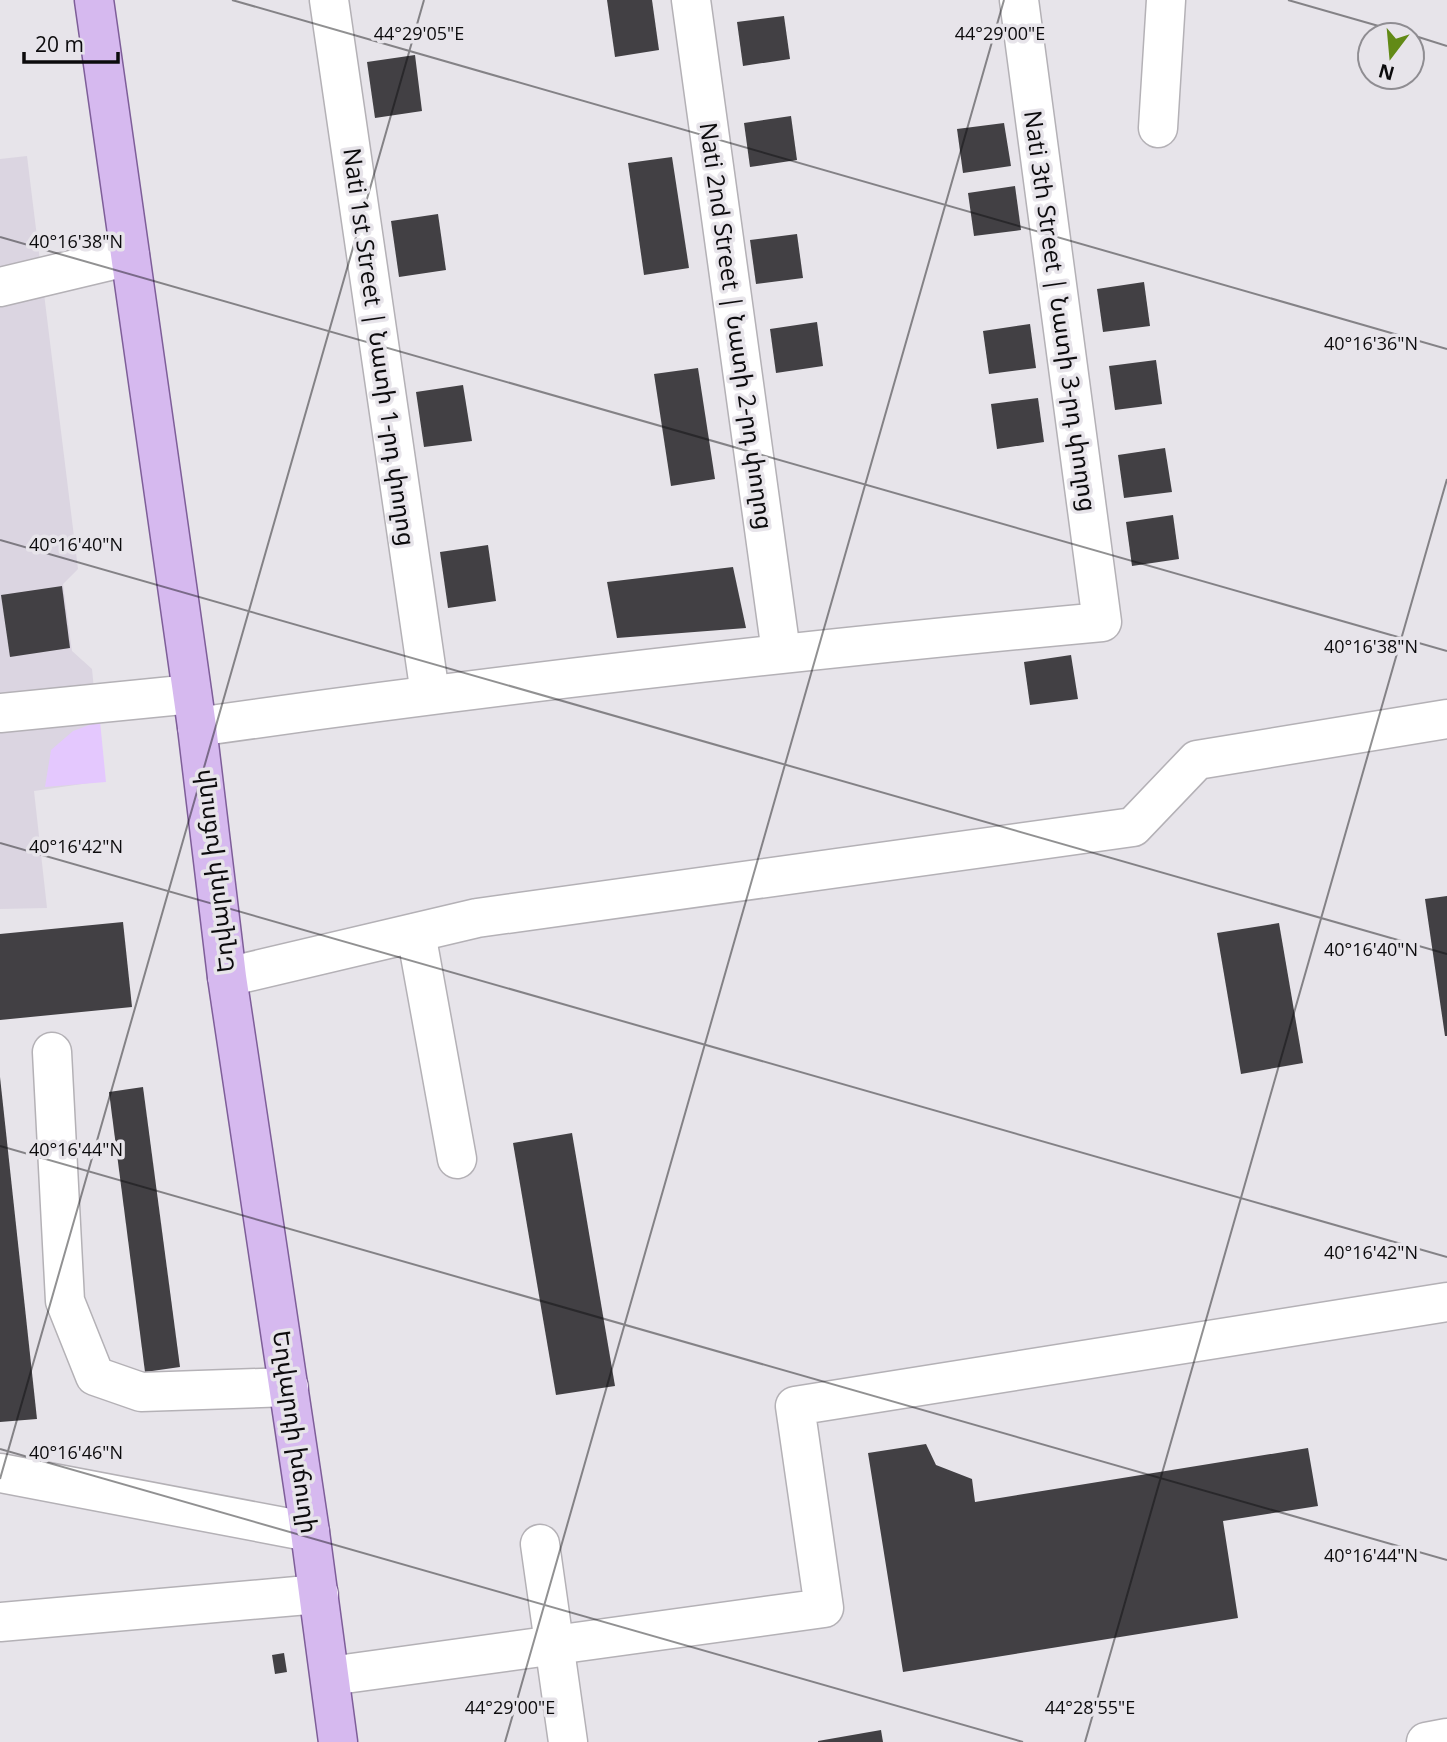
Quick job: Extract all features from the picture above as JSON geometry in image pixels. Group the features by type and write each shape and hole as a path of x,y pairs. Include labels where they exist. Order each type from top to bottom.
{"main road":[{"name":"Եղվարդի խճուղի","path":"94,0 194,710 227,977 289,1387 338,1742"}],"street":[{"name":"Nati 1st Street | Նատի 1-րդ փողոց","path":"329,0 430,694"},
{"name":"Nati 2nd Street | Նատի 2-րդ փողոց","path":"691,0 781,652"},
{"name":"Nati 3th Street | Նատի 3-րդ փողոց","path":"781,652 1102,622 1019,0"},
{"path":"1158,128 1166,0"},
{"path":"0,287 130,256"},
{"path":"0,713 194,710 430,694 781,652"},
{"path":"227,977 477,918 1133,827 1197,760 1447,719"},
{"path":"416,933 457,1159"},
{"path":"52,1052 65,1301 95,1376 141,1392 289,1387"},
{"path":"330,1676 824,1608 795,1406 1447,1302"},
{"path":"0,1473 310,1532"},
{"path":"540,1544 568,1742"},
{"path":"0,1622 319,1594"},
{"path":"1426,1742 1447,1738"}],"shaded area":[{"path":"27,156 78,569 63,584 72,651 92,669 103,781 34,791 47,908 0,909 0,159"},
{"path":"100,721 106,782 45,787 51,750 73,731"}],"building":[{"path":"607,0 652,0 659,50 615,57"},
{"path":"784,16 790,59 743,66 737,22"},
{"path":"415,55 422,111 375,118 367,62"},
{"path":"791,116 797,160 750,167 744,123"},
{"path":"1004,123 1011,166 963,173 957,129"},
{"path":"672,157 689,268 644,275 628,163"},
{"path":"1015,186 1021,230 974,236 968,193"},
{"path":"438,214 446,270 399,277 391,221"},
{"path":"797,234 803,278 756,284 750,240"},
{"path":"1144,282 1150,326 1103,332 1097,289"},
{"path":"817,322 823,366 776,373 770,329"},
{"path":"1030,324 1036,368 989,374 983,331"},
{"path":"1156,360 1162,404 1115,410 1109,366"},
{"path":"698,368 715,479 671,486 654,374"},
{"path":"463,385 472,441 424,447 416,392"},
{"path":"1038,398 1044,442 997,449 991,404"},
{"path":"1165,448 1172,492 1124,498 1118,455"},
{"path":"1173,515 1179,559 1132,566 1126,522"},
{"path":"488,545 496,601 448,608 440,552"},
{"path":"733,567 746,628 617,638 607,582"},
{"path":"62,586 70,648 10,657 1,595"},
{"path":"1071,655 1078,699 1030,705 1024,662"},
{"path":"1447,896 1447,1036 1445,1036 1425,899"},
{"path":"123,922 132,1007 0,1020 0,934"},
{"path":"1279,923 1303,1063 1241,1074 1217,933"},
{"path":"0,1077 37,1419 0,1422"},
{"path":"143,1087 180,1367 145,1372 109,1092"},
{"path":"572,1133 615,1386 556,1395 513,1143"},
{"path":"926,1444 936,1465 972,1479 975,1502 1308,1448 1318,1506 1223,1521 1238,1618 903,1672 868,1453"},
{"path":"284,1653 287,1672 275,1674 272,1655"},
{"path":"881,1730 883,1742 818,1742 818,1741"}]}
